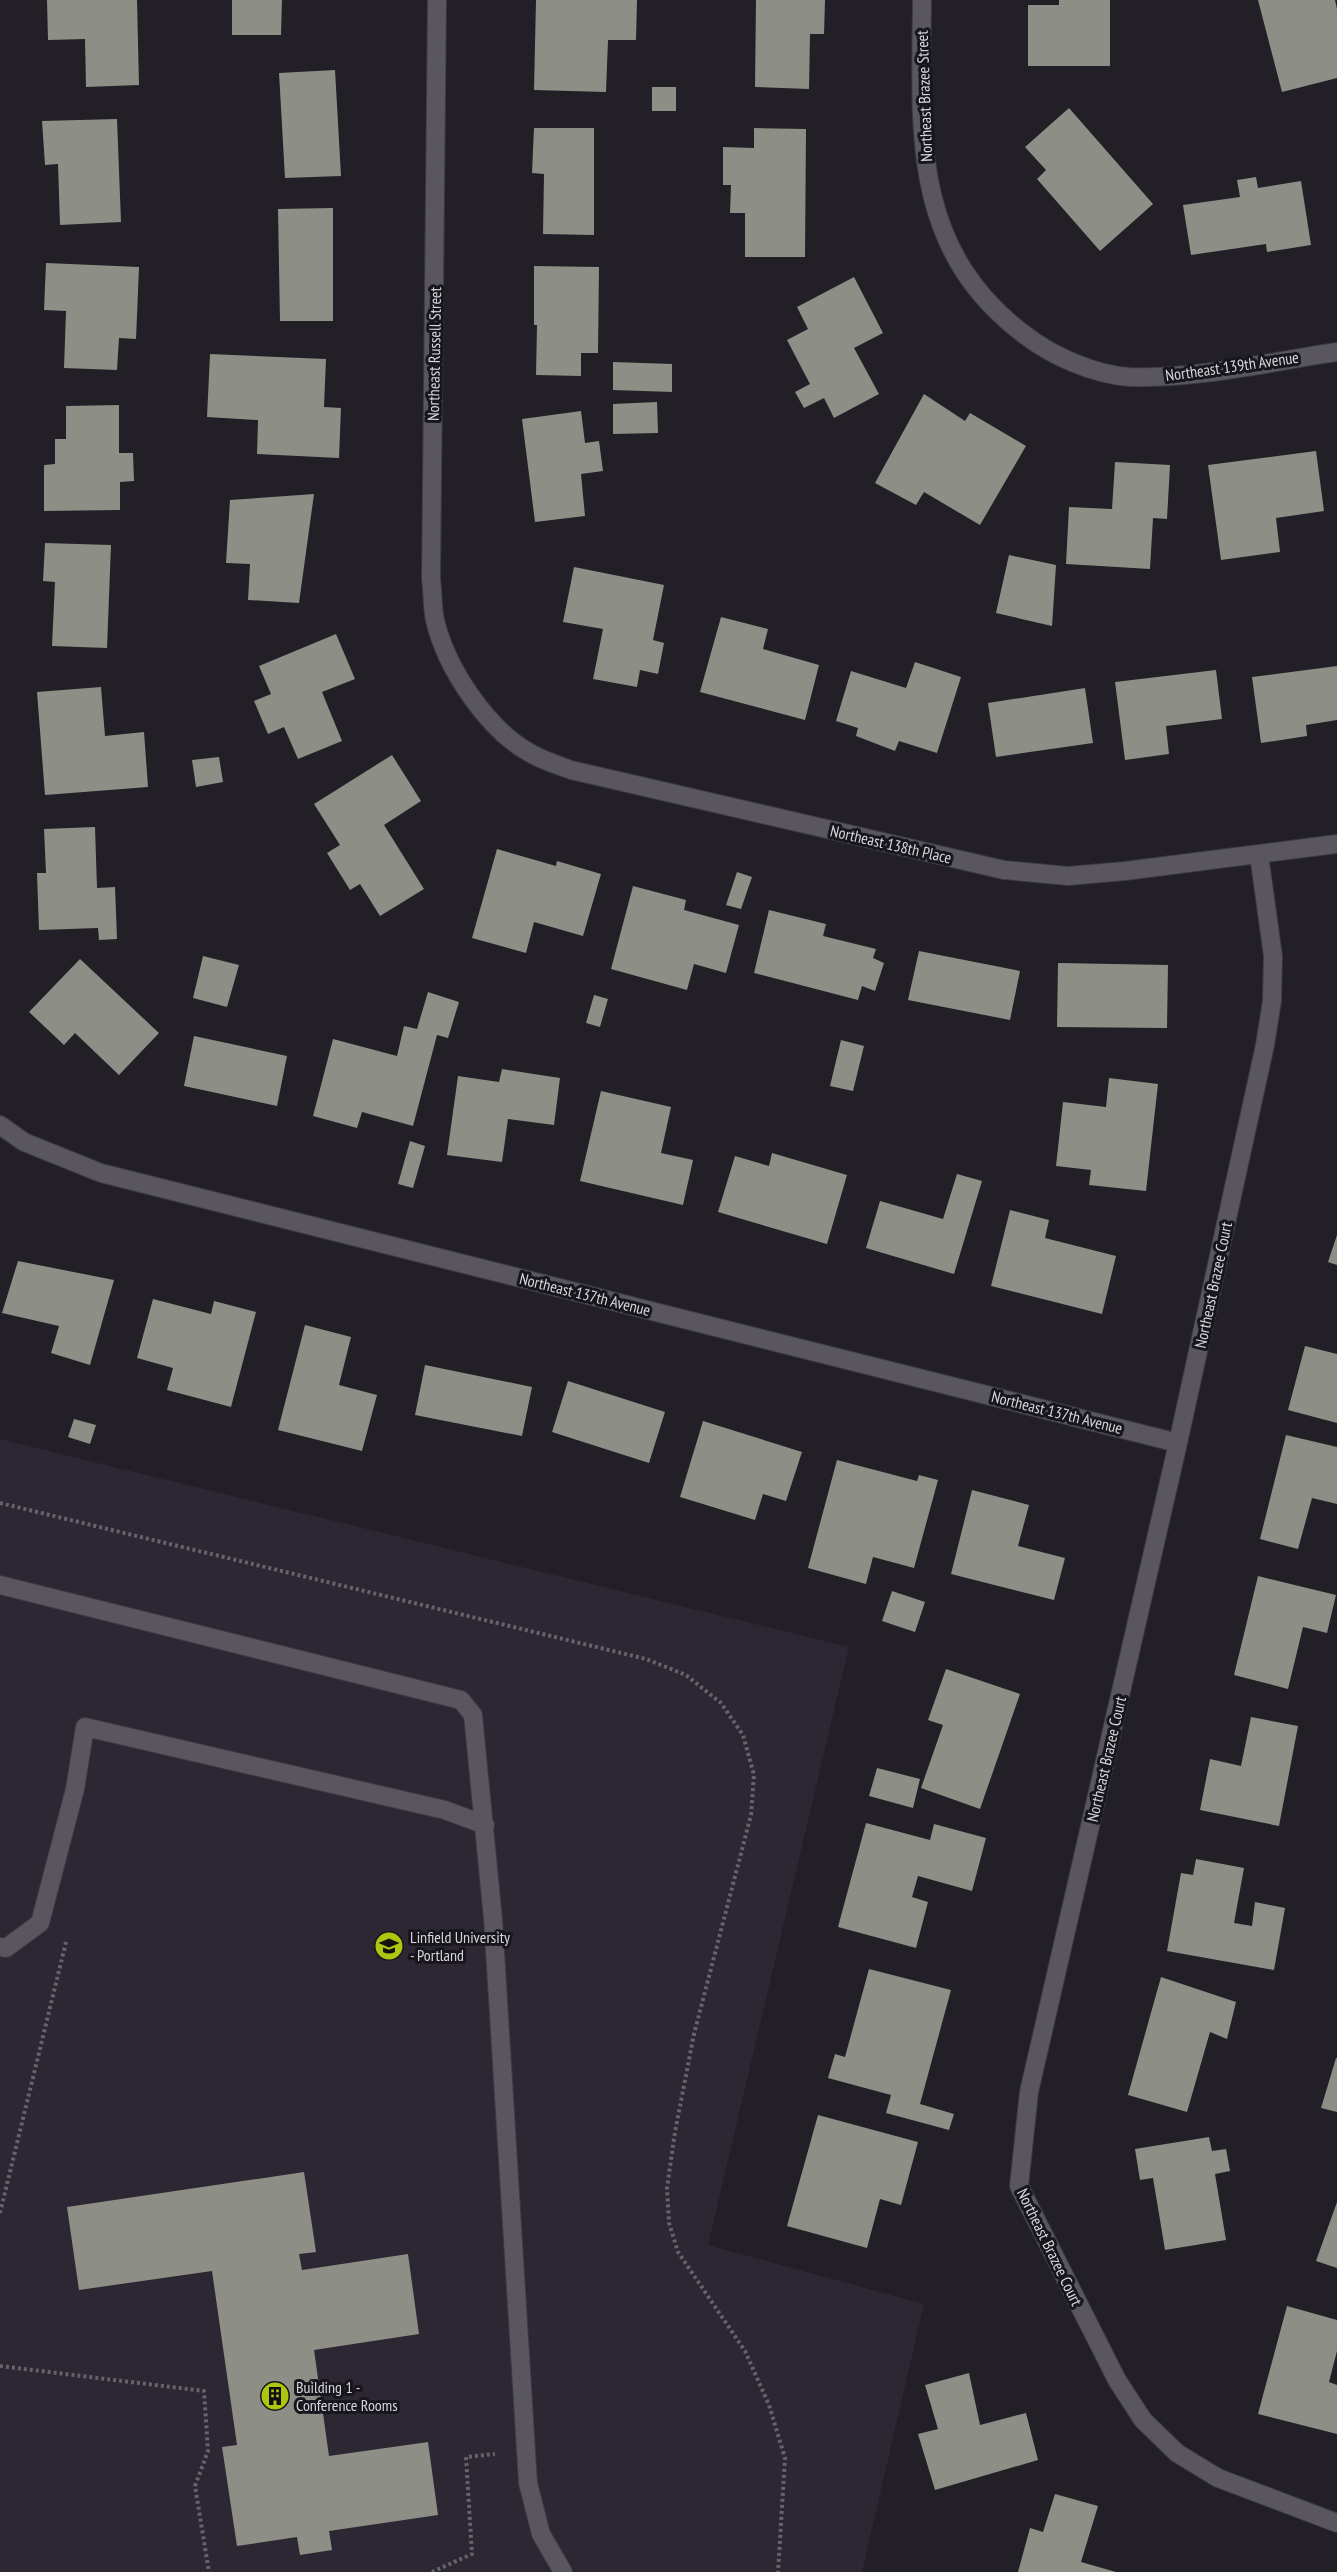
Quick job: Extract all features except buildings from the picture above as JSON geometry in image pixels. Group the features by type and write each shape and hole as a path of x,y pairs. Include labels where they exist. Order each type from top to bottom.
{"street":[{"name":"Northeast Russell Street","path":"437,0 432,579 435,619 446,652 474,700"},
{"name":"Northeast Brazee Street","path":"922,0 921,107 927,173 940,226"},
{"name":"Northeast 139th Avenue","path":"940,226 968,279 999,316 1038,345 1081,366 1127,377 1174,376 1337,352"},
{"name":"Northeast 138th Place","path":"474,700 498,729 531,754 571,770 1004,870 1068,876 1125,872 1337,844"},
{"name":"Northeast Brazee Court","path":"1259,855 1273,956 1270,1012 1265,1045 1179,1443 1029,2092 1019,2186 1117,2380 1143,2420 1177,2453 1218,2478 1337,2523"},
{"name":"Northeast 137th Avenue","path":"0,1125 24,1142 101,1173 1179,1443"},
{"path":"0,1585 460,1700 473,1715 493,1919 528,2483 541,2534 563,2572"},
{"path":"0,1947 6,1948 40,1923 75,1789 85,1727 445,1810 485,1825"}],"path":[{"path":"0,1503 646,1659 686,1675 721,1703 743,1735 754,1776 751,1815 694,2034 667,2188 669,2223 678,2252 745,2350 769,2405 785,2458 778,2572"},
{"path":"0,2213 68,1934"},
{"path":"0,2366 204,2391 208,2451 195,2486 209,2572"},
{"path":"432,2572 472,2554 466,2457 526,2450"}],"shaded area":[{"name":"Linfield University - Portland","path":"0,1439 849,1647 708,2245 924,2304 862,2572 0,2572"}],"place":[{"name":"Linfield University - Portland","path":"389,1946"},
{"name":"Building 1 - Conference Rooms","path":"275,2396"}]}
